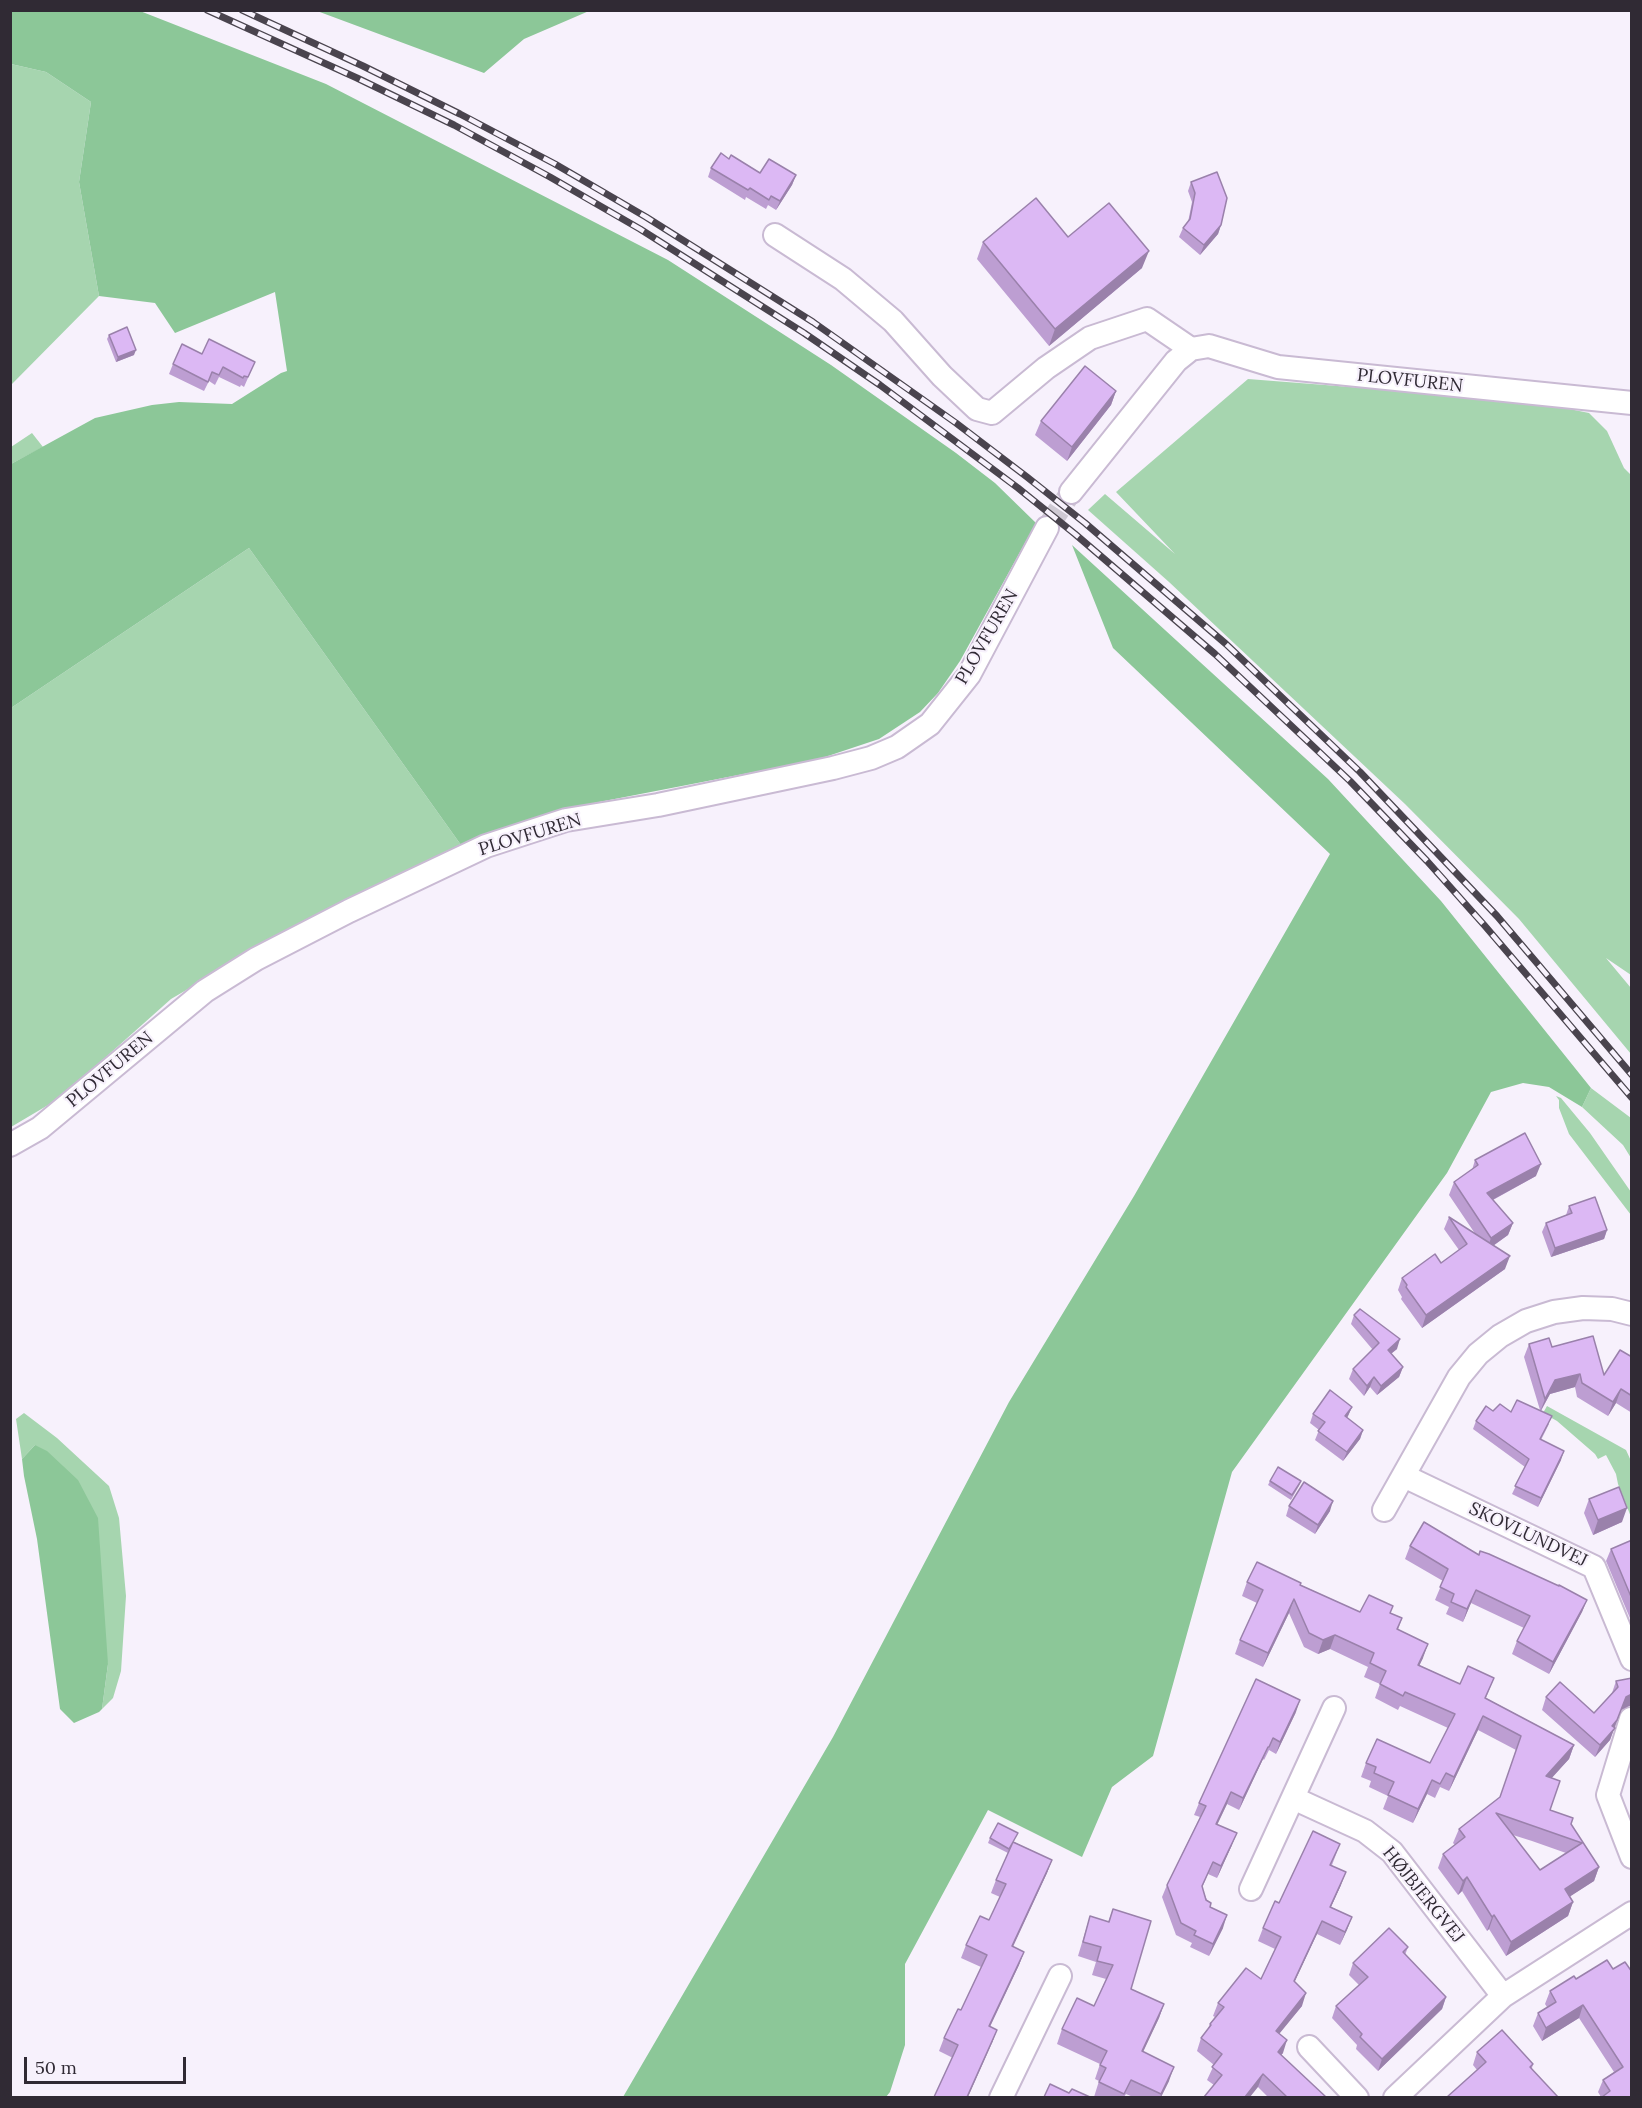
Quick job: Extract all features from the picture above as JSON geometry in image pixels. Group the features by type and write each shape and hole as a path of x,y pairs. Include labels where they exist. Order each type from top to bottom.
{"street":[{"path":"775,235 843,279 893,321 942,376 977,409 992,413 1047,368 1090,338 1148,319 1191,349 1176,361 1071,492"},
{"name":"PLOVFUREN","path":"1191,349 1209,346 1278,367 1632,404"},
{"name":"PLOVFUREN","path":"10,1145 40,1128 205,992 256,958 486,846 566,820 658,806 833,768 871,758 897,747 930,724 969,675 1047,528"},
{"path":"1384,1510 1459,1377 1478,1354 1500,1335 1526,1321 1554,1312 1583,1308 1612,1309 1632,1314"},
{"name":"SKOVLUNDVEJ","path":"1404,1476 1594,1567 1632,1659"},
{"path":"1251,1890 1334,1708"},
{"path":"1631,1719 1608,1795 1632,1857"},
{"name":"HØJBJERGVEJ","path":"1293,1798 1365,1830 1392,1852 1503,1996"},
{"path":"1395,2097 1503,1996 1632,1913"},
{"path":"1001,2097 1060,1976"},
{"path":"1309,2047 1357,2097"}],"green space":[{"path":"11,11 140,11 326,84 668,260 831,365 956,453 995,483 1036,523 960,661 938,693 920,712 879,739 816,760 594,803 489,834 461,845 249,548 11,708 11,464 95,418 152,405 179,402 232,404 287,371 275,292 175,333 155,303 99,296 79,182 91,102 46,72 11,64"},
{"path":"317,11 589,11 524,39 484,73"},
{"path":"11,64 46,72 91,102 79,182 99,296 11,385"},
{"path":"1248,379 1530,401 1589,413 1607,431 1624,468 1632,476 1631,975 1606,958 1631,988 1631,1054 1519,919 1405,804 1169,582 1088,510 1105,494 1175,554 1116,492"},
{"path":"32,433 43,447 11,464 11,447"},
{"path":"1072,545 1328,779 1441,901 1591,1088 1582,1107 1549,1087 1523,1083 1491,1092 1447,1173 1232,1472 1153,1756 1112,1787 1082,1857 988,1810 905,1964 905,2045 890,2092 886,2097 623,2097 833,1737 1009,1402 1134,1196 1330,854 1113,648"},
{"path":"249,548 461,845 289,930 171,999 60,1098 11,1127 11,708"},
{"path":"1591,1088 1631,1118 1631,1158 1623,1145 1582,1107"},
{"path":"1556,1096 1561,1098 1590,1133 1631,1192 1631,1215 1569,1134"},
{"path":"1547,1406 1626,1450 1631,1461 1631,1517 1616,1474 1606,1455 1598,1459 1557,1421 1543,1413"},
{"path":"24,1413 57,1438 109,1486 119,1518 126,1596 121,1671 113,1698 102,1709 108,1664 35,1445 22,1459 16,1419"},
{"path":"35,1445 47,1451 78,1480 98,1518 108,1664 102,1709 74,1723 60,1709 37,1539 24,1476 22,1459"}],"building":[{"path":"721,153 729,159 731,155 760,173 769,159 796,175 780,201 771,196 769,200 711,168"},
{"path":"1217,172 1227,198 1221,225 1204,245 1183,228 1190,219 1195,193 1191,182"},
{"path":"1036,198 1068,237 1109,203 1149,251 1055,329 983,242"},
{"path":"127,327 136,350 118,357 109,335"},
{"path":"209,339 255,362 248,377 243,378 223,367 219,375 212,372 208,382 173,364 182,344 202,354"},
{"path":"1085,366 1116,391 1072,447 1041,421"},
{"path":"1525,1133 1541,1164 1487,1193 1513,1223 1491,1238 1454,1182 1478,1165 1475,1160"},
{"path":"1595,1197 1607,1230 1555,1248 1546,1223 1572,1213 1569,1206"},
{"path":"1449,1217 1510,1256 1426,1315 1402,1278 1435,1254 1441,1263 1467,1244"},
{"path":"1360,1309 1400,1339 1388,1350 1403,1367 1381,1386 1374,1377 1367,1386 1353,1369 1379,1343 1354,1315"},
{"path":"1593,1336 1604,1375 1620,1350 1632,1357 1632,1396 1621,1389 1613,1402 1582,1383 1580,1374 1555,1380 1545,1399 1529,1344 1549,1338 1552,1347"},
{"path":"1330,1390 1352,1407 1345,1416 1363,1430 1347,1452 1318,1431 1325,1422 1313,1414"},
{"path":"1517,1400 1552,1416 1540,1439 1564,1451 1541,1498 1515,1486 1529,1459 1476,1421 1486,1406 1493,1411 1500,1404 1511,1412"},
{"path":"1278,1467 1301,1481 1292,1495 1270,1481"},
{"path":"1304,1482 1333,1501 1318,1525 1289,1506"},
{"path":"1619,1487 1627,1508 1598,1520 1589,1499"},
{"path":"1424,1522 1479,1555 1480,1551 1489,1554 1587,1600 1553,1662 1517,1641 1530,1616 1476,1590 1467,1609 1451,1602 1454,1594 1440,1587 1448,1569 1410,1546"},
{"path":"1632,1540 1632,1599 1611,1549"},
{"path":"1257,1562 1301,1583 1300,1585 1360,1612 1369,1595 1393,1606 1390,1613 1402,1618 1397,1629 1428,1644 1418,1665 1460,1684 1468,1666 1494,1678 1485,1698 1574,1745 1546,1776 1560,1781 1550,1810 1573,1818 1571,1824 1599,1867 1565,1889 1573,1902 1511,1942 1467,1877 1463,1881 1443,1854 1465,1837 1459,1829 1500,1797 1521,1736 1483,1716 1454,1777 1446,1773 1440,1784 1432,1780 1418,1809 1388,1795 1394,1782 1374,1773 1376,1767 1366,1763 1377,1739 1430,1763 1455,1714 1405,1692 1403,1696 1380,1684 1386,1671 1370,1663 1374,1653 1335,1635 1323,1640 1309,1633 1294,1599 1268,1653 1240,1640 1263,1590 1247,1582","holes":["1496,1813 1582,1843 1540,1870"]},
{"path":"1632,1678 1632,1694 1626,1697 1617,1720 1612,1726 1615,1728 1600,1745 1546,1697 1560,1682 1594,1713 1618,1687 1616,1681"},
{"path":"1256,1679 1300,1700 1280,1742 1273,1738 1243,1798 1231,1792 1216,1824 1237,1833 1221,1866 1213,1862 1202,1886 1206,1900 1211,1903 1210,1907 1227,1915 1213,1944 1194,1935 1196,1931 1181,1923 1167,1885 1206,1806 1199,1803"},
{"path":"998,1823 1018,1833 1009,1849 990,1838"},
{"path":"1313,1831 1340,1844 1330,1865 1346,1872 1330,1907 1352,1917 1345,1932 1322,1921 1294,1981 1306,1993 1276,2031 1287,2040 1278,2052 1326,2097 1287,2097 1263,2074 1245,2097 1204,2097 1222,2075 1212,2067 1222,2054 1201,2038 1224,2007 1218,2003 1246,1968 1261,1979 1281,1937 1263,1928 1275,1901 1279,1903"},
{"path":"1013,1842 1052,1860 1012,1946 1024,1952 989,2026 997,2030 967,2097 934,2097 958,2045 944,2038 958,2009 961,2010 987,1955 966,1945 980,1916 989,1920 1006,1884 996,1880"},
{"path":"1113,1909 1151,1921 1131,1989 1164,2004 1142,2051 1174,2067 1161,2094 1131,2080 1124,2094 1099,2082 1106,2068 1100,2065 1107,2051 1062,2029 1077,1998 1094,2006 1113,1965 1097,1961 1101,1947 1083,1942 1090,1916 1109,1922"},
{"path":"1389,1928 1408,1947 1403,1952 1446,1997 1382,2059 1360,2037 1362,2034 1336,2006 1368,1977 1353,1963"},
{"path":"1607,1960 1613,1969 1625,1962 1632,1972 1632,2097 1602,2097 1610,2091 1603,2080 1623,2067 1583,2005 1546,2028 1538,2013 1556,2002 1550,1991 1574,1976 1576,1979"},
{"path":"1502,2030 1533,2064 1530,2067 1558,2097 1447,2097 1486,2062 1477,2052"},
{"path":"1050,2084 1069,2093 1072,2089 1090,2097 1044,2097"}],"tunnel":[{"path":"1047,528 1071,492"}],"railway":[{"path":"207,10 454,125 640,229 804,333 880,385 1018,488 1215,654 1350,781 1427,861 1485,926 1632,1098"},
{"path":"242,10 460,114 555,164 646,217 813,322 956,423 1027,477 1085,523 1226,644 1360,772 1497,916 1632,1075"}]}
